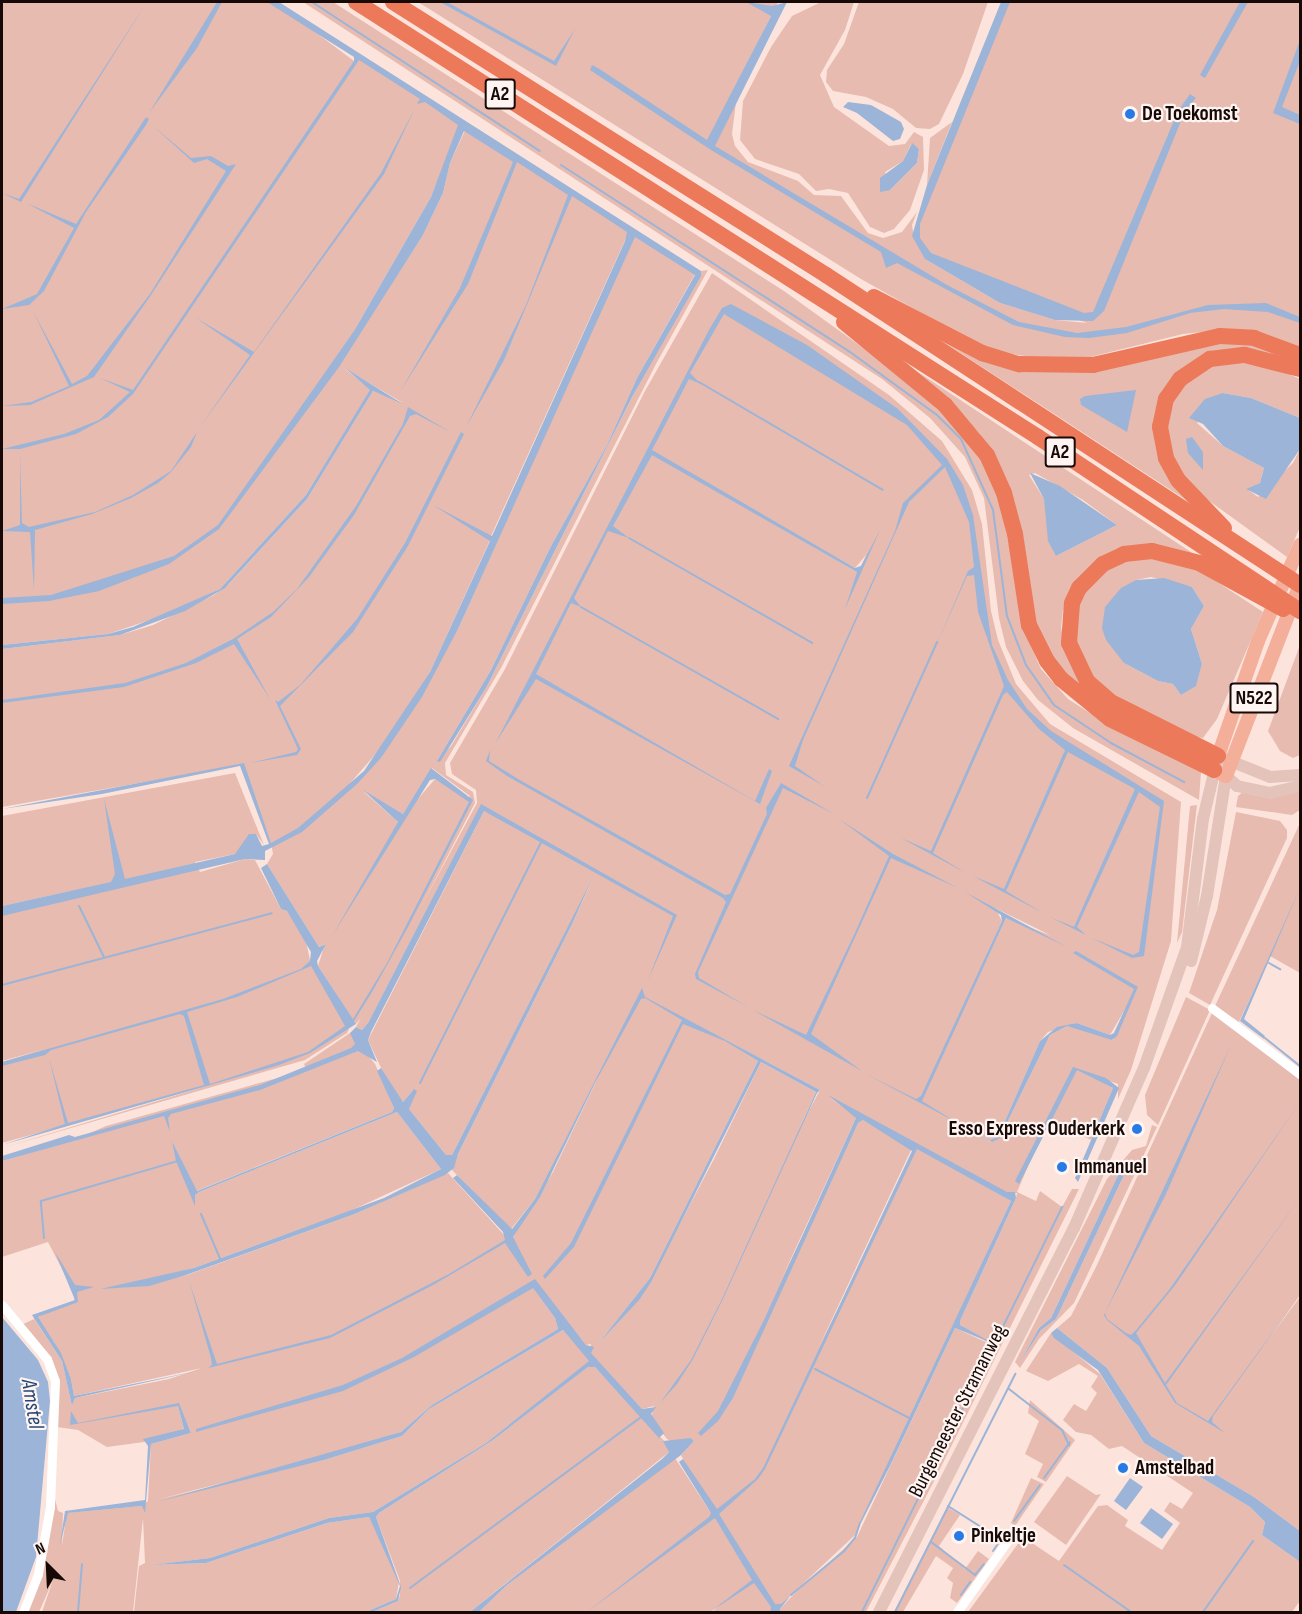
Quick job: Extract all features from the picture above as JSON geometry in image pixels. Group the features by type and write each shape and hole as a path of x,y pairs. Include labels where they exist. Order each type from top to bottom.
{"highway":[{"name":"A2","path":"356,2 818,296 1300,611"},
{"name":"A2","path":"393,2 826,275 1300,584"},
{"name":"A2","path":"826,275 904,310 982,353 1019,364 1093,365 1220,336 1254,338 1300,355"},
{"name":"A2","path":"818,296 866,343 945,405 987,455 1012,524 1029,625 1047,661 1061,679 1110,719 1223,766"},
{"name":"A2","path":"1237,542 1171,468 1160,435 1162,408 1179,379 1210,359 1245,355 1300,369"},
{"path":"1223,766 1119,706 1087,681 1073,658 1068,630 1080,588 1091,574 1113,559 1152,551 1199,563 1261,600 1300,616"}],"main road":[{"name":"Burgemeester Stramanweg","path":"1074,1228 1083,1219 1125,1126 1186,978 1207,896 1223,766 1266,625 1299,549"},
{"name":"Burgemeester Stramanweg","path":"879,1612 1074,1228 1144,1068 1181,970 1203,819 1300,584"},
{"path":"1223,766 1270,777 1300,775"},
{"path":"1223,766 1237,786 1269,793 1300,786"},
{"path":"1220,803 1237,786"}],"street":[{"path":"1212,1008 1300,1074"},
{"path":"2,1305 47,1359 55,1381 50,1507 38,1574 22,1612"},
{"path":"957,1612 1013,1533"}],"shaded area":[{"path":"2,2 275,2 354,61 358,55 461,120 431,197 354,331 357,336 423,235 443,193 450,163 468,124 631,227 491,536 449,514 490,540 430,672 387,741 331,805 381,758 459,627 634,236 695,274 637,378 607,445 550,548 491,670 437,761 451,746 486,688 632,397 701,271 708,270 656,364 501,668 445,763 446,775 473,792 475,803 367,1011 356,1024 318,966 325,944 319,947 267,864 273,854 271,843 242,765 2,807 2,649 120,635 153,625 214,595 229,584 307,499 373,391 403,403 344,368 371,390 306,495 220,589 159,617 108,634 2,645","holes":["432,768 470,796 468,799 435,779 398,822 363,791 403,814"]},
{"path":"303,2 333,2 784,291 955,414 996,485 1031,646 1041,669 1068,699 1201,772 1199,800 1073,728 1038,700 1023,681 1006,647 999,618 984,498 965,457 930,418 882,379"},
{"name":"De Toekomst","path":"418,2 778,2 708,140 711,149 736,102 732,134 735,146 748,162 798,181 814,195 841,196 868,233 883,238 902,232 917,212 912,225 914,238 1004,2 1300,2 1300,349 1229,329 1183,334 1070,362 1003,353 973,342 861,279","holes":["925,259 1087,323 1055,320 1000,303"]},
{"path":"821,2 854,2 845,30 820,75 834,107 889,146 905,144 914,132 923,137 924,170 910,210 894,229 884,233 870,227 848,193 829,189 816,191 799,174 755,159 740,140 743,101 771,47 792,16","holes":["911,144 919,149 917,163 890,190 885,172 903,161"]},
{"path":"859,2 988,2 963,74 939,124 930,129 916,128 893,109 866,97 833,91 826,82 827,70 844,44"},
{"path":"952,122 927,185 930,138"},
{"path":"712,273 889,395 942,441 972,490 982,524 991,611 998,640 1016,684 1050,724 1181,802 1171,941 1131,1070 1118,1099 1118,1084 1081,1071 1113,1088 1091,1140 1051,1119 1038,1143 1017,1192 1036,1201 1040,1191 1062,1207 1072,1189 1079,1189 933,1483 866,1612 781,1612 780,1609 793,1595 857,1537 955,1328 990,1344 960,1325 960,1321 1017,1193 1007,1193 827,1097 853,1112 856,1118 781,1280 858,1123 863,1120 912,1148 817,1351 917,1148 1011,1201 855,1535 777,1608 779,1612 712,1612 721,1604 710,1612 479,1612 507,1585 675,1458 711,1513 681,1455 694,1441 691,1438 674,1443 667,1439 651,1419 654,1406 642,1409 590,1353 591,1344 586,1345 539,1286 531,1285 555,1318 558,1329 432,1405 401,1432 319,1458 156,1500 324,1460 402,1436 429,1409 563,1330 590,1361 486,1443 373,1512 329,1518 210,1558 152,1565 206,1563 327,1523 369,1517 399,1582 396,1599 366,1612 134,1612 139,1566 145,1563 143,1518 133,1612 42,1612 53,1580 39,1612 25,1612 48,1546 54,1495 58,1511 63,1513 62,1545 67,1513 142,1506 148,1501 151,1444 191,1433 179,1404 172,1406 178,1406 184,1429 144,1442 107,1447 78,1430 57,1427 58,1382 21,1325 34,1319 62,1361 72,1406 75,1398 169,1379 202,1368 74,1396 71,1379 54,1342 35,1319 74,1301 75,1294 48,1242 2,1257 2,1161 74,1140 106,1126 306,1069 304,1064 350,1033 375,1064 394,1108 392,1112 196,1191 172,1141 195,1205 195,1195 199,1192 397,1112 441,1169 350,1211 194,1268 121,1288 187,1275 352,1215 448,1173 505,1236 513,1237 553,1172 609,1054 535,1199 511,1229 452,1170 593,878 452,1155 446,1155 409,1109 413,1090 403,1102 390,1087 368,1040 484,811 540,837 480,807 368,1023 362,1030 356,1027 477,803 476,790 452,774 450,763 505,669 645,391","holes":["668,462 855,568 866,555 857,576 857,572","995,908 1052,936 1006,918 933,1075 1002,921","1138,987 1113,1040 1081,1027 1067,1026 1077,1023 1110,1035","1067,1026 1050,1035 999,1139 991,1142 960,1124 990,1140 998,1137 1040,1041 1048,1032","716,1035 820,1090 798,1131 816,1092 761,1062 715,1157 642,1296 598,1344 650,1278 758,1061"]},
{"path":"910,320 1018,367 1224,339 1288,354 1196,361 1156,426 1200,509"},
{"path":"877,345 1200,558 1129,546 1063,610 1061,627 1065,652 1085,685 1073,684 1039,638 980,434 951,403","holes":["1035,473 1083,500 1117,525 1056,556 1044,499 1029,475"]},
{"path":"1230,361 1268,365 1300,379 1300,418 1251,398 1223,393 1197,423 1223,446 1264,468 1260,483 1247,489 1258,497 1293,463 1300,449 1300,527 1287,557 1201,495 1176,466 1165,430 1177,391 1206,366"},
{"path":"1140,554 1193,566 1263,612 1217,719 1203,738 1187,736 1096,684 1076,655 1076,604 1098,573","holes":["1151,577 1192,587 1204,606 1191,629 1202,664 1196,685 1181,695 1173,684 1158,681 1124,663 1136,580"]},
{"path":"1300,645 1300,755 1293,758 1280,751 1268,731"},
{"path":"235,773 264,845 256,834 235,854 195,862 200,872 245,859 255,860 281,909 287,911 306,941 311,965 349,1029 347,1033 305,1060 2,1148 207,1086 2,1143 2,1062 45,1049 2,1061 2,915 74,898 71,891 2,906 2,816"},
{"path":"1300,790 1300,810 1292,815 1236,807 1238,796 1243,792"},
{"path":"1197,805 1182,932 1177,943 1190,806"},
{"path":"1236,812 1280,821 1287,830 1287,838 1210,1005 1189,993 1217,910"},
{"path":"1300,823 1300,973 1270,956 1239,1022 1215,1006"},
{"path":"1186,997 1210,1010 1158,1125 1147,1115 1145,1095"},
{"path":"1212,1013 1300,1080 1300,1295 1258,1353 1300,1297 1300,1531 1254,1497 1151,1436 1107,1368 1057,1328 1071,1316 1096,1267"},
{"path":"1152,1125 1157,1127 1074,1303 1039,1339 1020,1368 1015,1362 1107,1179 1132,1150 1146,1146","holes":["1119,1173 1124,1175 1056,1319 1041,1330 1019,1364 1039,1328 1051,1318"]},
{"path":"1051,1333 1100,1374 1144,1443 1250,1507 1265,1522 1262,1535 1300,1562 1300,1601 1292,1612 968,1612 1023,1537 1059,1561 1098,1506 1107,1505 1128,1520 1125,1526 1162,1550 1180,1523 1164,1511 1170,1502 1182,1509 1193,1493 1122,1446 1109,1449 1091,1435 1076,1432 1063,1420 1074,1404 1086,1411 1097,1393 1091,1387 1098,1376 1079,1364 1048,1381 1026,1371"},
{"path":"589,1366 595,1367 667,1444 669,1452 470,1612 372,1612 398,1601 400,1595 400,1581 376,1517 379,1513 493,1440"},
{"path":"1030,1400 1075,1440 1046,1482 1037,1477 1043,1464 1025,1454 1039,1421 1028,1413"},
{"path":"1067,1476 1096,1495 1101,1494 1066,1545 1034,1522"},
{"path":"1031,1478 1044,1484 1015,1526 1011,1523"},
{"path":"947,1507 960,1515 939,1546 965,1569 978,1551 989,1559 957,1603 950,1598 953,1583 947,1578 953,1568 936,1556 903,1612 894,1612"}],"water":[{"path":"147,2 21,202 2,193 19,199"},
{"path":"217,2 222,2 197,48 149,113"},
{"path":"267,2 279,2 701,271 701,276 632,397 486,688 440,762 437,761 491,670 550,548 607,445 637,378 695,275 635,237 459,627 422,697 381,758 357,784 302,832 265,851 265,860 245,859 2,916 2,906 111,882 115,874 104,799 125,879 235,854 249,834 256,834 262,846 269,844 240,766 102,794 2,809 244,763 271,843 298,828 364,771 430,672 490,541 433,505 492,536 625,241 627,232 572,196 504,360 466,427 526,305 568,195 517,162 468,284 400,392 460,288 513,162 464,131 450,163 443,193 423,235 339,367 219,529 169,564 99,591 49,601 2,604 2,598 51,595 174,556 218,525 354,331 431,197 458,125 425,102 417,104 420,99 359,60 133,394 108,417 76,434 20,449 2,449 64,434 99,420 130,392 100,378 133,390 354,61 354,57"},
{"path":"440,2 447,2 554,61 575,29 556,66"},
{"path":"746,2 772,6 787,2 715,146 947,285 1019,322 1077,333 1126,327 1208,305 1266,303 1300,317 1300,323 1268,312 1224,309 1190,313 1127,333 1089,338 1065,337 1013,325 897,263 886,268 881,252 711,150 590,70 592,65 598,68 707,140 771,16"},
{"path":"1001,2 1010,2 920,224 920,238 931,253 1084,313 1093,312 1178,111 1190,94 1196,98 1185,111 1104,311 1093,321 1055,320 1000,303 925,259 912,236 927,185"},
{"path":"1240,2 1248,2 1205,78 1200,75"},
{"path":"1300,40 1300,61 1282,107 1300,115 1300,124 1273,113"},
{"path":"848,102 871,105 901,122 904,129 900,139 893,141 857,113 843,107"},
{"path":"415,108 384,174 200,427 250,355 196,318 254,352 381,173"},
{"path":"146,117 149,119 146,125 86,212 44,291 29,305 2,309 37,294 74,228 26,203 76,224"},
{"path":"152,125 191,158 211,156 228,166 236,164 151,295 94,377 30,405 2,406 31,402 69,386 33,311 72,384 87,376 150,294 226,171 207,159 194,163"},
{"path":"912,143 919,149 917,163 890,190 880,192 880,178 903,161"},
{"path":"731,304 807,345 898,409 947,459 963,485 973,515 992,645 1008,680 1027,709 1051,731 1164,801 1144,956 1132,958 1092,938 1133,955 1139,952 1160,807 1139,792 1077,927 1086,935 1050,917 1074,927 1135,789 1068,752 1006,891 1043,913 973,876 1004,889 1065,750 1039,729 1007,692 1003,695 933,853 966,873 901,838 931,851 1004,686 978,612 974,575 967,576 936,646 968,571 974,567 969,522 945,467 909,502 803,740 795,766 824,786 789,766 895,531 903,503 942,465 907,425 724,314 690,373 701,384 689,379 652,450 855,568 861,566 880,530 845,609 857,572 652,455 613,526 629,538 608,531 574,598 581,607 571,603 536,674 755,801 769,769 772,771 760,804 536,679 495,744 709,330 722,308"},
{"path":"345,368 403,404 373,391 307,499 225,588 185,611 120,635 2,649 2,645 108,634 133,627 220,589 306,495 370,390"},
{"path":"1136,390 1127,432 1081,405 1080,399 1085,396"},
{"path":"1223,393 1251,398 1300,418 1300,449 1266,499 1246,489 1260,483 1264,468 1223,446 1203,424 1189,418 1205,399"},
{"path":"408,407 452,433 416,414 410,416 354,515 309,577 271,617 237,639 270,699 234,644 196,663 124,687 2,703 2,700 125,683 186,663 233,639 273,612 297,589 356,506 403,424"},
{"path":"197,432 191,447 171,472 158,483 131,498 92,514 35,530 34,590 30,532 2,531 20,525 20,455 22,523 29,527 95,512 133,495 171,471"},
{"path":"461,432 464,434 408,546 353,632 280,706 301,749 297,755 250,763 296,752 298,749 275,700 278,702 300,685 357,619 405,543"},
{"path":"1192,437 1203,452 1203,470 1188,453 1186,439"},
{"path":"1030,473 1060,486 1117,525 1056,556 1048,541 1044,499"},
{"path":"1164,578 1192,587 1204,606 1191,629 1202,664 1196,686 1181,695 1173,684 1158,681 1124,663 1106,640 1102,628 1105,607 1121,588 1136,580"},
{"path":"490,750 489,761 518,779 725,895 730,894 767,814 766,808 781,783 834,814 783,788 698,972 699,978 748,1007 696,979 695,974 726,902 723,898 507,776 486,761"},
{"path":"431,768 473,800 408,927 354,1021 356,1024 310,1053 279,1065 2,1145 65,1124 49,1058 68,1123 204,1085 184,1016 180,1014 51,1050 45,1055 2,1066 2,1062 223,999 301,969 310,961 311,952 287,911 281,909 261,868 267,864 319,947 326,944 317,961 318,966 353,1019 387,963 469,802 435,779 430,780 332,936 398,822 363,790 403,814","holes":["311,966 345,1026 308,1052 210,1084 187,1012 237,997"]},
{"path":"481,804 677,915 648,980 673,916 484,811 371,1032 368,1040 377,1062 358,1051 260,1090 171,1114 168,1118 170,1132 164,1116 2,1161 2,1156 69,1135 75,1137 260,1085 351,1048 355,1044 350,1033 356,1027 362,1030 368,1023"},
{"path":"839,819 893,854 958,888 891,858 811,1034 862,1071 753,1010 806,1035 854,935 889,856"},
{"path":"593,877 458,1154 454,1168 445,1175 352,1215 186,1275 149,1286 100,1289 194,1268 384,1198 441,1169 397,1112 199,1192 195,1195 195,1206 176,1161 172,1141 197,1191 392,1112 394,1108 377,1071 381,1068 403,1102 414,1089 417,1091 409,1109 446,1155 452,1155"},
{"path":"1300,888 1244,1019 1265,1036 1264,1039 1240,1021"},
{"path":"965,892 1067,947 1006,918 922,1101 956,1122 866,1074 916,1099 921,1096 1002,921 1001,915"},
{"path":"1076,951 1138,987 1117,1036 1112,1040 1067,1026 1050,1035 999,1139 992,1142 960,1125 990,1140 998,1137 1040,1041 1057,1027 1077,1023 1110,1035 1114,1033 1134,989 1073,953"},
{"path":"642,988 645,997 820,1090 723,1299 693,1359 677,1384 660,1403 691,1360 722,1299 816,1092 761,1062 651,1282 640,1299 598,1344 650,1278 758,1061 725,1041 683,1024 574,1247 545,1279 543,1276 571,1243 682,1020 645,998 641,999 595,1083 540,1197 513,1237 532,1274 528,1277 505,1243 433,1285 330,1338 208,1368 212,1365 211,1358 189,1281 217,1364 331,1335 449,1274 505,1240 503,1232 453,1178 457,1175 512,1229 535,1199"},
{"path":"1231,1045 1166,1194 1105,1313 1107,1319 1126,1333 1131,1335 1137,1329 1169,1290 1300,1102 1176,1284 1136,1333 1165,1383 1300,1198 1166,1385 1177,1403 1208,1421 1300,1295 1213,1416 1212,1422 1225,1433 1175,1403 1139,1346 1107,1320 1104,1315"},
{"path":"1073,1067 1106,1078 1119,1088 1078,1182 1075,1178 1113,1088 1077,1070 1019,1184 1015,1181"},
{"path":"828,1095 1007,1192 1015,1192 1016,1198 960,1321 960,1325 994,1344 955,1328 861,1523 1011,1201 917,1149 765,1469 758,1479 719,1514 775,1604 781,1604 791,1595 780,1609 781,1612 770,1612 771,1607 754,1583 710,1612 752,1580 715,1518 587,1612 709,1517 711,1513 679,1462 683,1459 717,1509 755,1479 763,1468 912,1151 863,1120 858,1123 733,1398 718,1421 701,1436 698,1433 718,1411 763,1322 856,1118"},
{"path":"1119,1173 1124,1175 1056,1319 1041,1330 1019,1364 1039,1328 1051,1318"},
{"path":"55,1252 75,1285 94,1287 77,1292 78,1302 38,1317 61,1353 71,1379 74,1396 202,1370 75,1398 72,1406 62,1361 32,1315 75,1300"},
{"path":"535,1279 586,1345 594,1347 591,1353 642,1409 656,1407 651,1414 664,1433 659,1438 595,1367 588,1367 493,1440 379,1513 376,1517 401,1587 398,1601 372,1612 366,1612 396,1599 400,1586 369,1517 327,1523 206,1563 151,1565 210,1558 329,1518 373,1512 486,1443 589,1361 563,1330 429,1409 402,1436 324,1460 156,1502 401,1432 432,1405 558,1329 555,1318 533,1288 414,1357 343,1391 196,1432 196,1429 343,1385 402,1358"},
{"name":"Amstel","path":"2,1317 38,1360 48,1382 50,1401 36,1557 16,1612 2,1612"},
{"path":"1057,1328 1107,1368 1151,1436 1254,1497 1300,1531 1300,1562 1262,1535 1265,1522 1250,1507 1144,1443 1098,1370 1054,1338 1051,1333"},
{"path":"179,1403 191,1433 151,1444 145,1513 142,1506 68,1513 60,1545 65,1511 145,1500 148,1446 143,1439 184,1429 178,1406 70,1425 71,1411 78,1423"},
{"path":"691,1438 694,1441 681,1455 507,1585 479,1612 470,1612 662,1459 669,1452 663,1441"},
{"path":"1130,1478 1143,1487 1126,1510 1114,1501"},
{"path":"1151,1508 1173,1524 1162,1539 1140,1523"}],"waterway":[{"path":"312,2 540,151"},
{"path":"561,165 850,352 937,415 961,439 993,510 1007,616 1026,665 1054,705 1111,743 1184,782"},
{"path":"699,382 883,490"},
{"path":"629,538 812,643"},
{"path":"581,607 778,719"},
{"path":"867,798 937,642"},
{"path":"420,1083 541,842"},
{"path":"79,906 104,957"},
{"path":"2,985 272,913"},
{"path":"1269,963 1280,969"},
{"path":"1265,1038 1300,1066"},
{"path":"44,1238 41,1201 178,1161"},
{"path":"862,1612 1062,1207"},
{"path":"201,1214 221,1261"},
{"path":"815,1369 911,1419"},
{"path":"895,1612 1015,1374"},
{"path":"1009,1389 1062,1430 1069,1445"},
{"path":"410,1588 640,1418"},
{"path":"1044,1478 1070,1442"},
{"path":"1014,1521 1040,1485"},
{"path":"948,1506 1000,1539"},
{"path":"791,1595 844,1551 855,1538 860,1523"},
{"path":"993,1551 1003,1536"},
{"path":"1203,1612 1253,1541"},
{"path":"931,1542 975,1575 984,1564"},
{"path":"78,1612 82,1564"},
{"path":"1064,1565 1131,1612"},
{"path":"961,1595 970,1582"}],"place":[{"name":"De Toekomst","path":"1130,114"},
{"name":"Esso Express Ouderkerk","path":"1137,1129"},
{"name":"Immanuel","path":"1062,1167"},
{"name":"Amstelbad","path":"1123,1468"},
{"name":"Pinkeltje","path":"959,1536"}]}
